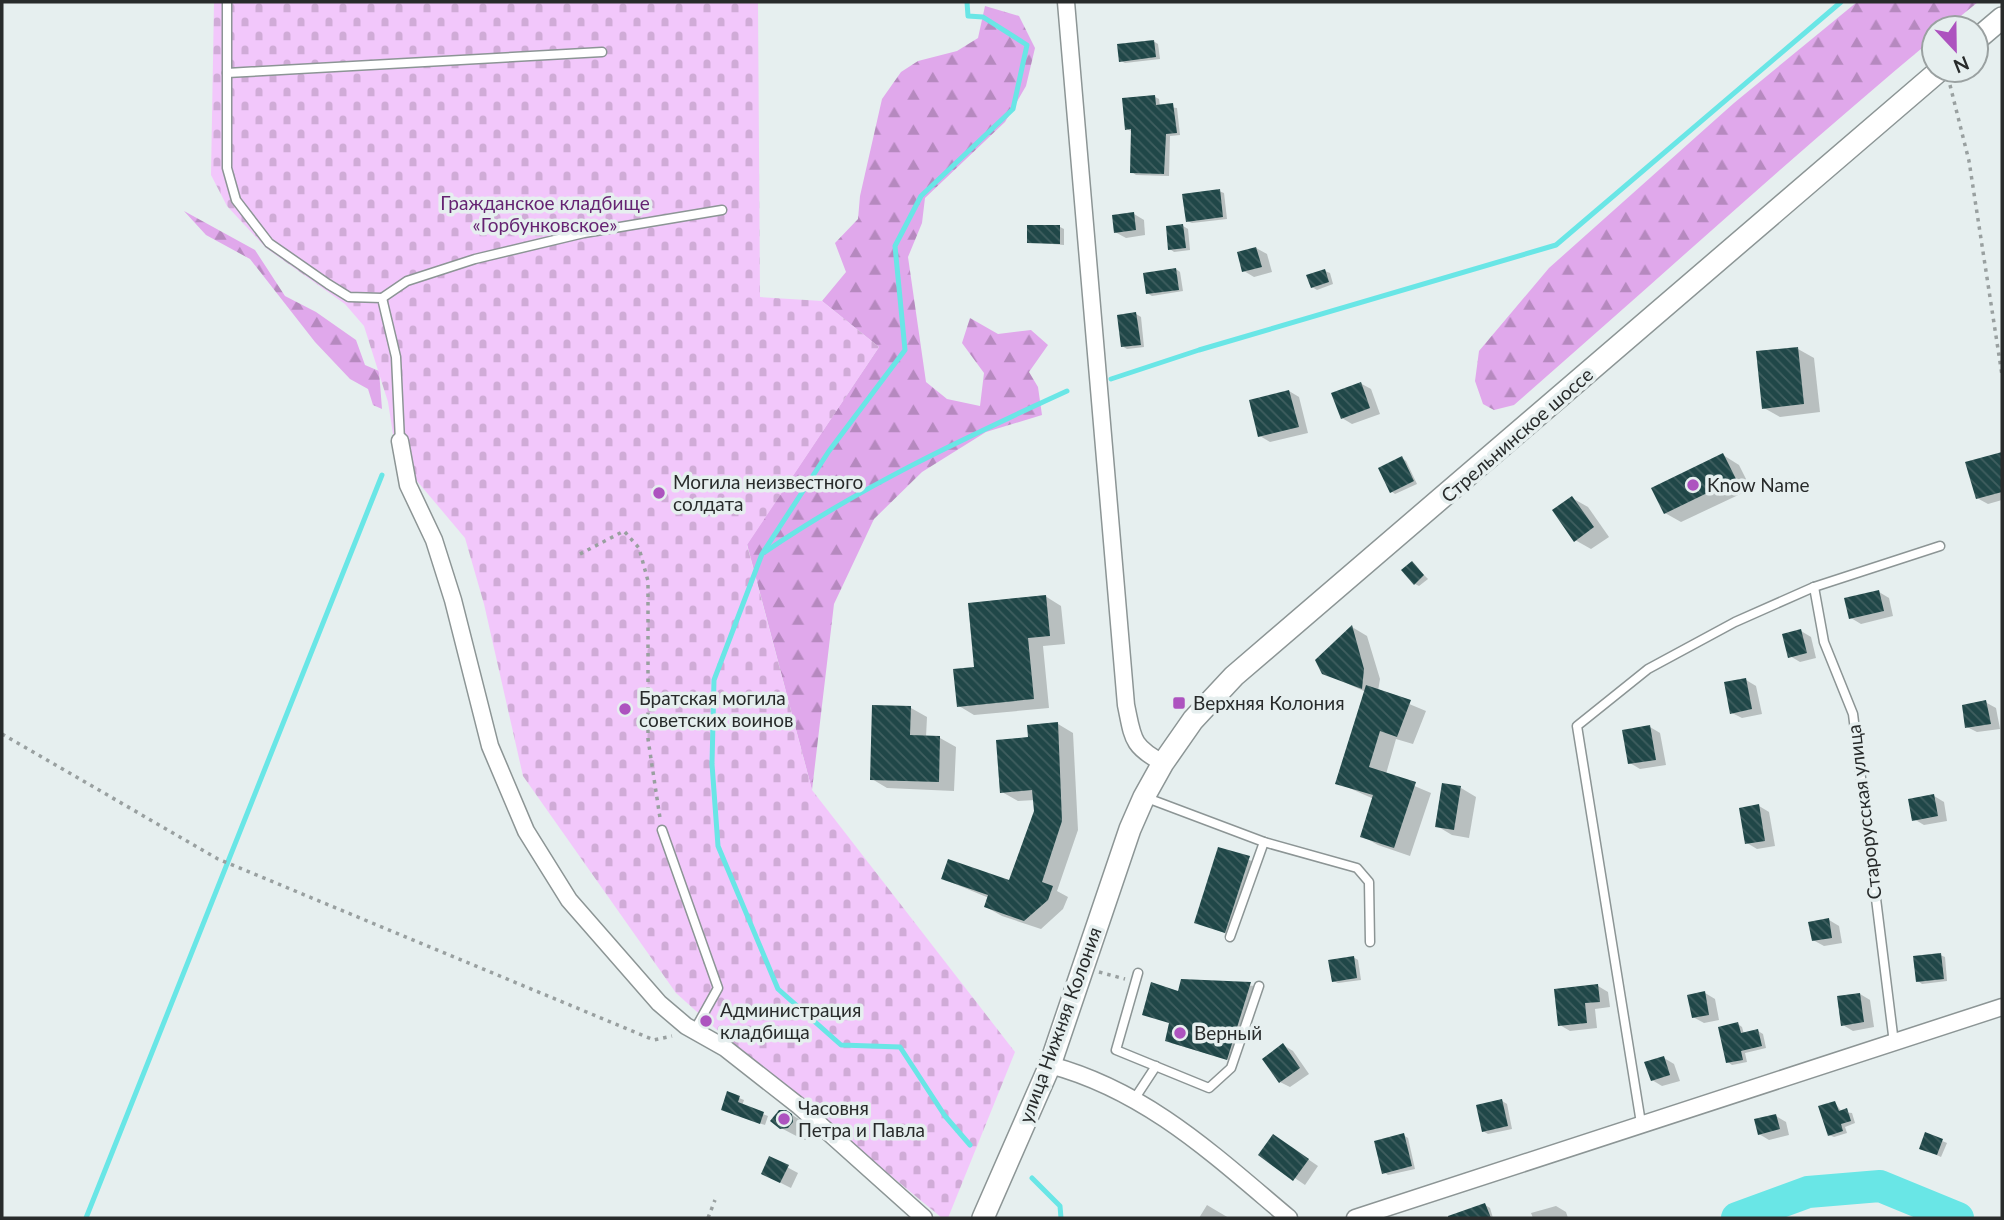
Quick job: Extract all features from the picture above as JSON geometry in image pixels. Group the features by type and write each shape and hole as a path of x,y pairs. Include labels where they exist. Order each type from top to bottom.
{"main road":[{"name":"Стрельнинское шоссе","path":"1129,830 1163,763 1193,720 1234,676 1937,84"},
{"name":"улица Нижняя Колония","path":"983,1218 1050,1065 1129,830"}],"street":[{"path":"1066,2 1126,705 1133,742 1142,751 1163,763"},
{"path":"400,441 408,485 434,540 453,600 490,746 526,831 569,900 659,1003 694,1031 725,1048 789,1098 924,1218"},
{"path":"1355,1218 2002,1007"},
{"path":"1050,1065 1081,1073 1135,1098 1200,1143 1289,1218"}],"lane":[{"path":"227,2 227,168 236,200 269,243 349,297 382,298 407,281 475,259 584,233 722,210"},
{"path":"228,73 602,52"},
{"path":"382,298 396,357 400,441"},
{"path":"1641,1123 1577,726 1648,669 1735,622 1814,587 1940,546"},
{"name":"Старорусская улица","path":"1814,587 1824,642 1853,714 1894,1043"},
{"path":"1144,797 1264,842 1357,868 1369,882 1370,942"},
{"path":"662,830 718,988 694,1031"},
{"path":"1230,936 1264,842"},
{"path":"1138,972 1116,1050 1209,1088 1231,1068 1259,986"},
{"path":"1135,1098 1156,1066"}],"path":[{"path":"1947,84 1969,161 2002,374"},
{"path":"580,554 624,531 639,548 648,581 648,739 662,830"},
{"path":"2,734 234,866 654,1040 694,1031"},
{"path":"1091,970 1135,982"},
{"path":"708,1218 715,1200"}],"green space":[{"name":"Гражданское кладбище «Горбунковское»","path":"214,2 758,2 760,297 822,301 879,347 747,545 812,790 1015,1052 948,1218 942,1218 745,1055 676,993 523,776 484,604 465,538 417,481 393,434 388,402 364,326 345,304 266,248 227,206 211,175"},
{"path":"1857,2 1978,2 1963,14 1920,14 1920,50 1514,405 1494,410 1483,404 1475,381 1479,351 1549,268 1734,103"},
{"path":"985,6 1019,16 1035,48 1026,86 1005,122 925,198 922,223 908,257 926,382 947,399 980,406 984,373 962,343 970,318 998,334 1031,330 1048,345 1029,372 1038,387 1042,415 986,432 922,472 874,519 834,604 812,790 747,544 879,347 822,301 846,272 835,243 858,219 860,196 882,99 901,72 918,61 957,51 978,38"},
{"path":"184,211 255,250 285,296 316,312 356,340 365,365 379,371 382,409 373,405 368,389 350,379 315,342 250,259 206,235"}],"building":[{"path":"1154,40 1156,57 1119,62 1117,44"},
{"path":"1155,95 1156,105 1173,103 1177,133 1166,134 1164,174 1130,173 1131,129 1125,130 1122,98"},
{"path":"1220,189 1223,217 1186,222 1182,194"},
{"path":"1134,212 1136,230 1114,233 1112,215"},
{"path":"1183,224 1186,248 1168,250 1166,226"},
{"path":"1027,225 1060,225 1060,244 1027,243"},
{"path":"1256,247 1262,267 1242,272 1237,252"},
{"path":"1176,268 1179,290 1146,294 1143,273"},
{"path":"1325,269 1329,282 1311,288 1306,275"},
{"path":"1136,312 1141,345 1121,347 1117,315"},
{"path":"1798,347 1804,404 1762,409 1756,351"},
{"path":"1361,382 1370,408 1341,419 1331,393"},
{"path":"1289,390 1299,427 1258,437 1249,400"},
{"path":"2002,452 2002,492 1976,499 1965,462"},
{"path":"1723,453 1736,479 1664,514 1651,488"},
{"path":"1402,456 1414,481 1390,493 1378,468"},
{"path":"1572,496 1594,527 1574,542 1552,510"},
{"path":"1412,561 1424,575 1414,585 1401,570"},
{"path":"1879,590 1884,611 1849,619 1844,598"},
{"path":"1046,595 1050,636 1028,638 1034,699 957,707 953,669 974,667 968,603"},
{"path":"1352,625 1364,669 1362,689 1322,674 1315,660"},
{"path":"1801,629 1807,653 1788,658 1782,634"},
{"path":"1746,678 1752,709 1730,714 1724,682"},
{"path":"1366,685 1411,700 1397,737 1380,731 1369,767 1416,782 1394,848 1360,837 1373,795 1335,784"},
{"path":"1986,700 1991,724 1965,728 1962,705"},
{"path":"872,705 911,706 910,735 940,736 939,782 870,780"},
{"path":"1058,722 1062,821 1042,882 1053,886 1048,900 1024,921 984,907 988,895 941,879 948,859 1009,880 1034,811 1032,790 1000,793 996,740 1028,737 1027,725"},
{"path":"1650,725 1656,760 1628,764 1622,730"},
{"path":"1442,783 1461,786 1454,830 1435,827"},
{"path":"1934,794 1938,816 1912,821 1908,799"},
{"path":"1759,804 1765,841 1745,844 1739,808"},
{"path":"1218,847 1250,856 1225,933 1194,923"},
{"path":"1829,918 1832,938 1812,941 1808,922"},
{"path":"1941,953 1944,979 1916,982 1913,956"},
{"path":"1354,956 1357,978 1332,982 1328,960"},
{"path":"1181,979 1251,982 1227,1060 1165,1041 1169,1023 1142,1015 1151,982 1178,991"},
{"path":"1598,984 1600,1002 1585,1003 1587,1023 1558,1026 1554,989"},
{"path":"1705,991 1709,1015 1692,1018 1687,995"},
{"path":"1860,993 1864,1022 1841,1026 1837,996"},
{"path":"1738,1022 1741,1033 1758,1029 1762,1046 1741,1051 1743,1060 1726,1063 1718,1027"},
{"path":"1283,1043 1300,1068 1279,1083 1262,1059"},
{"path":"1664,1056 1670,1075 1651,1081 1644,1062"},
{"path":"727,1091 740,1096 738,1102 764,1112 760,1124 721,1110"},
{"path":"1502,1099 1508,1126 1482,1132 1476,1105"},
{"path":"1835,1101 1839,1111 1847,1108 1851,1121 1841,1124 1843,1131 1828,1136 1818,1106"},
{"name":"Часовня Петра и Павла","path":"779,1110 792,1114 793,1122 788,1128 780,1129 770,1121"},
{"path":"1776,1114 1780,1129 1758,1135 1754,1119"},
{"path":"1925,1132 1943,1139 1937,1155 1919,1149"},
{"path":"1404,1133 1412,1166 1382,1174 1374,1141"},
{"path":"1273,1134 1309,1159 1293,1181 1258,1155"},
{"path":"769,1156 789,1165 780,1183 761,1174"},
{"path":"1485,1203 1491,1218 1448,1218 1448,1216"}],"waterway":[{"path":"967,2 968,16 983,17 1027,45 1013,109 921,196 895,246 905,350 829,451 762,554 714,680 712,764 718,846 778,989 841,1045 900,1047 945,1116 970,1145"},
{"path":"1111,379 1199,350 1556,245 1841,2"},
{"path":"765,552 875,485 1067,391"},
{"path":"86,1218 382,475"},
{"path":"1032,1178 1060,1206 1061,1218"},
{"path":"1737,1218 1808,1192 1880,1186 1958,1218"}],"place":[{"name":"Know Name","path":"1693,485"},
{"name":"Могила неизвестного солдата","path":"659,493"},
{"name":"Верхняя Колония","path":"1179,703"},
{"name":"Братская могила советских воинов","path":"625,709"},
{"name":"Администрация кладбища","path":"706,1021"},
{"name":"Верный","path":"1180,1033"},
{"name":"Часовня Петра и Павла","path":"784,1119"}]}
